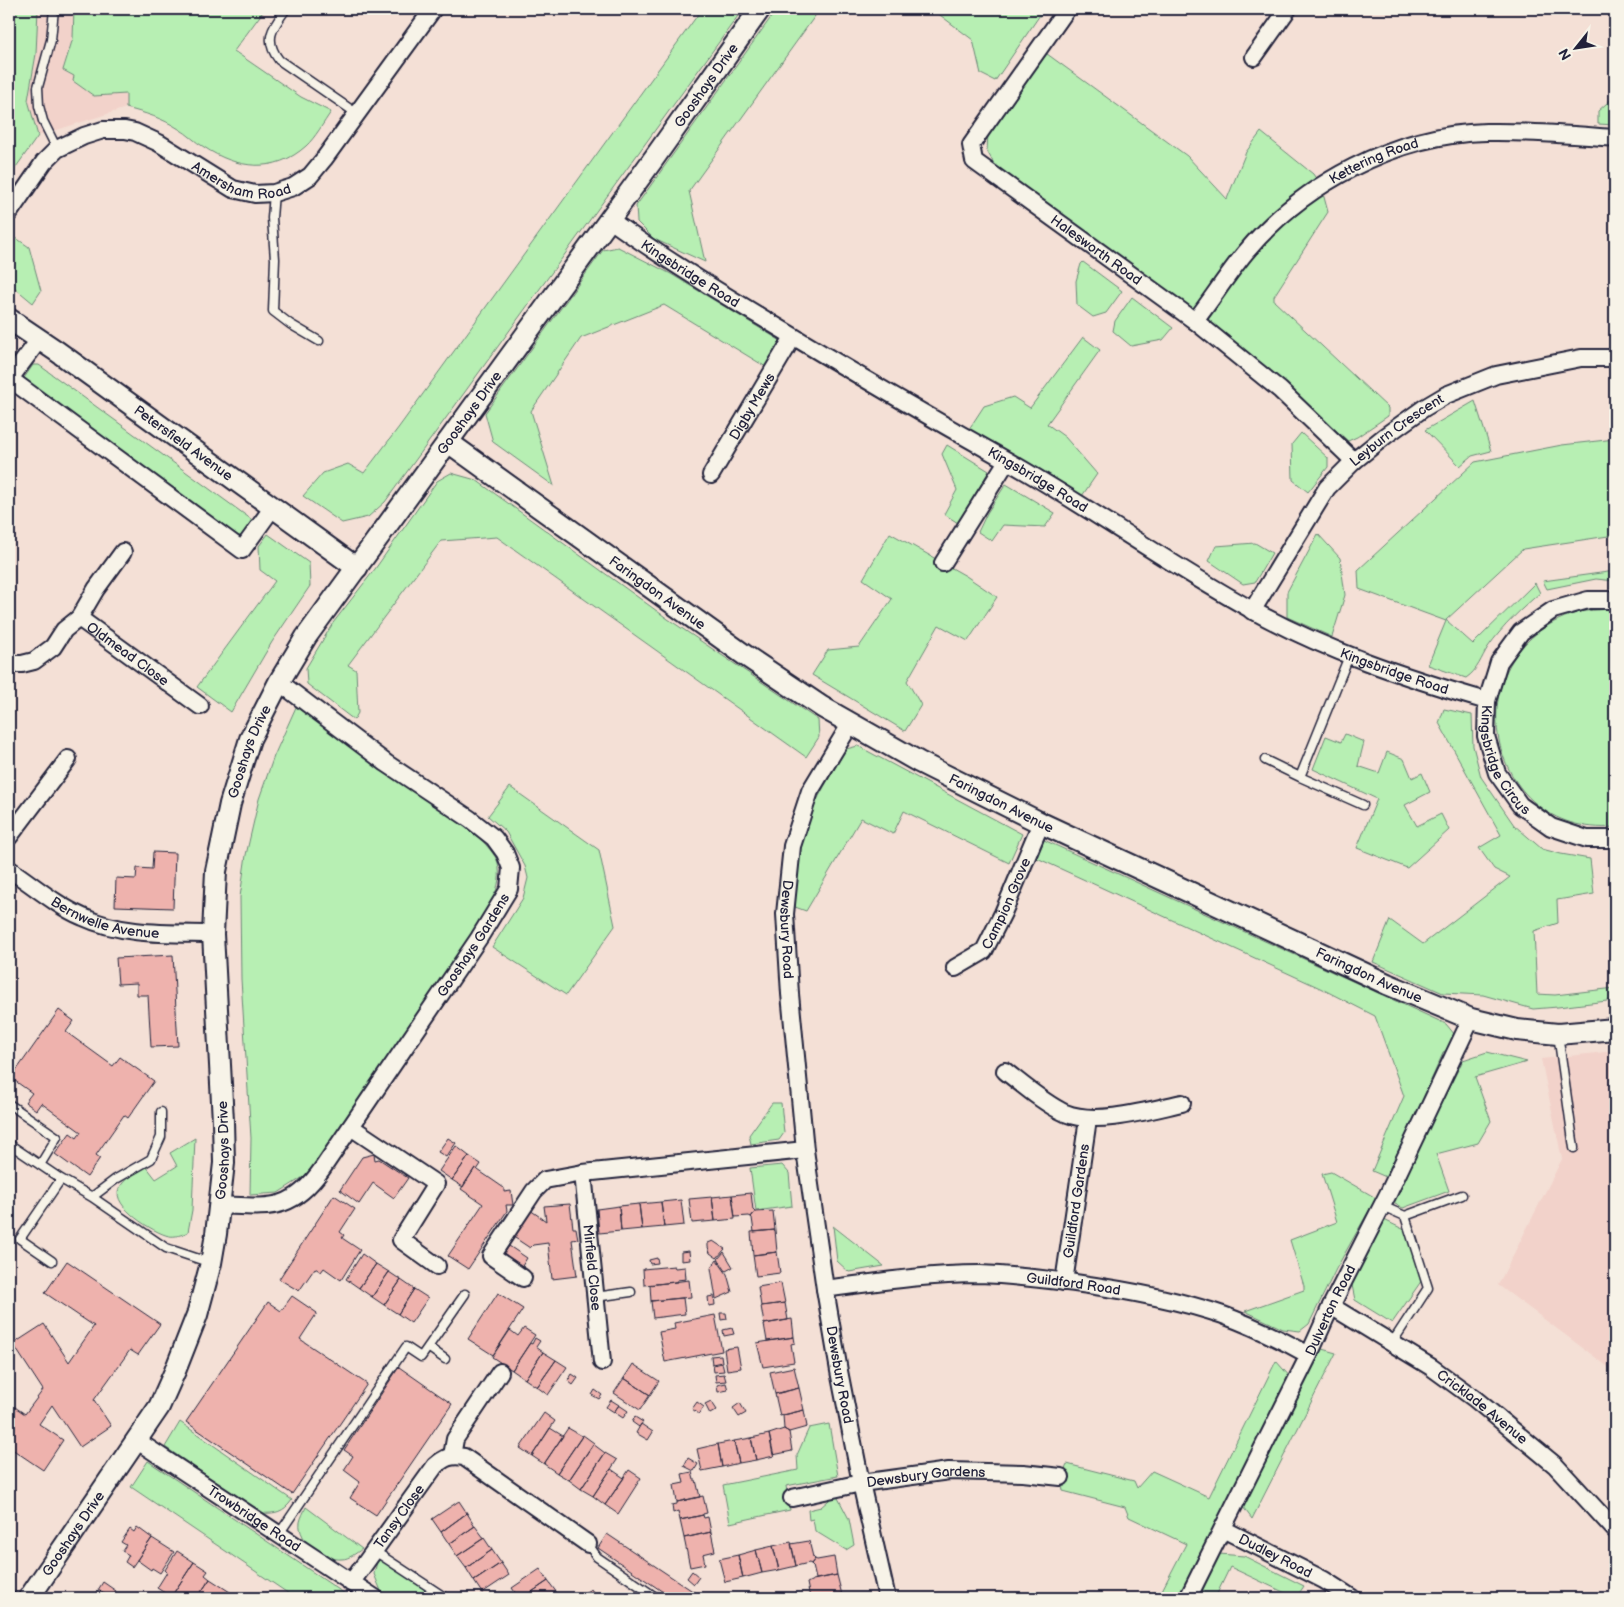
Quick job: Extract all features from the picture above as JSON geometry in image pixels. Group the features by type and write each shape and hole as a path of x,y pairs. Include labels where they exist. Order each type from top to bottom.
{"street":[{"name":"Amersham Road","path":"9,213 44,162 57,149 84,136 103,130 125,130 159,143 233,189 255,194 274,193 293,187 310,176 433,9"},
{"name":"Gooshays Drive","path":"29,1598 159,1407 197,1315 211,1263 224,1164 213,934 216,871 230,804 250,739 279,682 306,637 652,161 760,9"},
{"name":"Halesworth Road","path":"1066,9 971,145 974,161 1195,321 1280,390 1354,461"},
{"path":"1254,57 1288,9"},
{"name":"Kettering Road","path":"1195,321 1244,254 1277,220 1330,179 1380,154 1442,137 1486,132 1615,138"},
{"name":"Kingsbridge Road","path":"609,219 647,247 793,337 1007,461 1252,610 1349,656 1440,688 1486,701"},
{"name":"Petersfield Avenue","path":"9,319 357,568"},
{"name":"Digby Mews","path":"711,475 793,337"},
{"path":"39,340 9,380 242,550 273,507"},
{"name":"Leyburn Crescent","path":"1252,610 1327,488 1354,461 1424,408 1446,395 1496,375 1523,368 1581,358 1615,358"},
{"name":"Faringdon Avenue","path":"448,442 746,656 822,707 919,762 1040,823 1367,974 1471,1019 1517,1030 1558,1034 1615,1029"},
{"path":"943,563 1007,461"},
{"path":"79,618 96,589 123,552"},
{"name":"Kingsbridge Circus","path":"1615,600 1588,600 1553,610 1521,632 1499,662 1486,701 1486,736 1497,773 1520,805 1551,827 1587,839 1615,839"},
{"name":"Oldmead Close","path":"9,664 22,664 34,661 53,646 64,630 79,618 200,706"},
{"name":"Gooshays Gardens","path":"220,1205 262,1207 278,1205 292,1200 306,1190 351,1127 509,889 511,868 505,853 494,838 470,819 386,762 279,682"},
{"name":"Dewsbury Road","path":"850,723 810,791 792,846 785,914 790,994 805,1150 825,1289 861,1483 887,1598"},
{"path":"9,837 68,759"},
{"name":"Campion Grove","path":"956,968 984,951 1003,913 1040,823"},
{"name":"Bernwelle Avenue","path":"9,869 65,907 82,917 103,925 143,932 213,934"},
{"name":"Dulverton Road","path":"1188,1598 1310,1355 1331,1306 1382,1206 1471,1019"},
{"path":"1005,1072 1065,1113 1088,1119 1136,1113 1182,1103"},
{"name":"Guildford Gardens","path":"1064,1282 1088,1119"},
{"path":"351,1127 436,1184 401,1240 437,1266"},
{"path":"523,1278 491,1256 534,1191 545,1180 583,1173 805,1150"},
{"name":"Mirfield Close","path":"583,1173 602,1362"},
{"name":"Guildford Road","path":"825,1289 909,1278 979,1274 1018,1276 1064,1282 1150,1296 1199,1307 1226,1316 1310,1355"},
{"name":"Cricklade Avenue","path":"1331,1306 1431,1368 1475,1399 1555,1465 1615,1530"},
{"path":"500,1372 455,1439 452,1456 464,1457 588,1544"},
{"name":"Trowbridge Road","path":"136,1440 375,1598"},
{"name":"Tansy Close","path":"351,1583 435,1466 452,1456"},
{"name":"Dewsbury Gardens","path":"792,1498 861,1483 949,1471 1023,1473 1061,1477"},
{"name":"Dudley Road","path":"1223,1529 1324,1580 1352,1598"}],"lane":[{"path":"54,9 51,40 38,86 39,106 43,122 57,149"},
{"path":"286,9 274,26 270,40 273,52 278,60 356,113"},
{"path":"274,193 272,218 275,259 273,311 290,324 319,341"},
{"path":"1300,777 1349,656"},
{"path":"1265,760 1362,805"},
{"path":"1558,1034 1574,1148"},
{"path":"9,1104 57,1137 40,1165"},
{"path":"92,1197 116,1179 151,1159 161,1136 162,1112"},
{"path":"9,1144 92,1197 166,1248 211,1263"},
{"path":"52,1261 20,1239 60,1178"},
{"path":"1382,1206 1406,1216 1462,1196"},
{"path":"1392,1343 1428,1288 1406,1216"},
{"path":"595,1296 632,1292"},
{"path":"279,1534 406,1347 421,1357 465,1294"},
{"path":"428,1347 444,1359"},
{"path":"588,1544 597,1557 657,1598"},
{"path":"373,1550 446,1598"},
{"path":"9,1594 14,1598"}],"shaded area":[{"path":"38,9 74,9 73,38 63,70 74,76 94,96 127,94 126,108 38,136 28,100 36,54"},
{"path":"1615,1051 1615,1372 1498,1285 1562,1159 1541,1059"}],"green space":[{"path":"9,9 38,9 36,54 28,100 38,136 9,177"},
{"path":"74,9 265,9 234,51 301,97 331,112 306,146 282,161 256,165 230,160 204,147 166,122 126,108 126,94 94,96 73,81 74,76 63,70 73,38"},
{"path":"702,9 743,9 385,502 368,517 342,523 303,496 323,473 348,464 364,473"},
{"path":"777,9 820,9 689,191 705,262 654,239 637,222 636,206"},
{"path":"932,9 989,9 995,13 998,9 1044,9 995,81 981,74 973,40"},
{"path":"1043,51 1187,156 1227,199 1246,152 1261,132 1313,174 1321,186 1328,212 1274,296 1274,301 1388,408 1388,416 1348,441 1246,351 998,171 987,151 988,133"},
{"path":"1615,96 1615,125 1598,124 1598,111"},
{"path":"16,238 29,247 41,291 33,303 9,283 9,250"},
{"path":"618,247 671,274 781,341 766,367 664,305 581,338 531,411 554,486 493,442 485,413 603,250"},
{"path":"1083,262 1122,291 1106,313 1093,317 1077,305 1076,281"},
{"path":"1132,297 1173,328 1163,340 1131,346 1113,331 1115,321"},
{"path":"1083,337 1100,350 1047,424 1065,437 1097,474 1082,496 969,429 984,406 1013,397 1030,408"},
{"path":"33,365 39,365 255,522 250,530 240,536 232,535 25,382 24,378"},
{"path":"1475,401 1491,451 1472,456 1460,466 1425,430"},
{"path":"1301,433 1328,458 1328,467 1308,492 1293,480 1292,444"},
{"path":"1615,439 1615,535 1523,549 1446,620 1473,644 1535,583 1540,593 1500,632 1488,647 1476,668 1466,678 1428,665 1446,621 1359,589 1358,570 1475,462 1562,445"},
{"path":"947,445 989,471 958,523 944,514 957,490 942,454"},
{"path":"451,473 476,480 668,619 818,720 819,737 806,757 497,537 441,541 348,665 356,670 358,713 354,720 307,684 306,668 333,623 375,569 437,481"},
{"path":"1006,484 1055,513 1045,527 1003,525 992,541 978,532 987,513"},
{"path":"890,533 966,576 997,597 968,641 939,625 907,681 921,705 905,731 812,675 828,650 859,647 892,599 863,579"},
{"path":"268,534 309,563 310,586 272,642 231,712 197,687 275,581 260,570 259,546"},
{"path":"1318,534 1340,558 1345,595 1332,637 1287,617 1287,592"},
{"path":"1255,543 1272,553 1255,582 1243,584 1209,561 1216,546"},
{"path":"1615,571 1615,581 1596,579 1547,589 1543,581"},
{"path":"1615,610 1615,827 1571,823 1536,804 1512,775 1499,739 1498,701 1510,665 1536,634 1576,613"},
{"path":"296,707 479,837 497,860 499,881 493,898 475,929 308,1174 278,1193 250,1195 251,1138 241,979 240,897 246,855 259,799 274,756"},
{"path":"1444,709 1472,715 1473,746 1481,777 1514,825 1542,849 1590,859 1594,894 1557,900 1558,923 1534,931 1537,994 1555,995 1615,988 1615,1000 1533,1009 1483,995 1443,993 1373,962 1390,920 1423,944 1510,877 1494,869 1479,848 1501,835 1439,723"},
{"path":"1345,734 1364,742 1358,766 1379,773 1387,752 1404,759 1412,778 1422,773 1430,792 1405,805 1417,826 1441,814 1449,830 1407,868 1357,848 1377,799 1313,769 1326,736 1341,742"},
{"path":"858,746 1022,834 1009,863 904,811 893,834 861,818 806,911 795,907 799,856 806,826 814,806 846,749"},
{"path":"510,787 599,850 615,926 566,995 492,947 523,898 528,878 525,866 506,832 488,816"},
{"path":"1044,840 1446,1024 1455,1035 1453,1055 1444,1051 1386,1177 1372,1171 1404,1096 1375,1016 1320,988 1037,858"},
{"path":"1487,1052 1527,1062 1475,1077 1491,1121 1478,1143 1436,1154 1449,1191 1403,1208 1391,1202 1463,1060"},
{"path":"772,1103 781,1103 784,1133 779,1140 751,1144 749,1135"},
{"path":"195,1138 192,1210 188,1232 178,1236 162,1234 144,1224 127,1211 118,1196 119,1189 127,1178 146,1166 156,1179 177,1166 170,1153"},
{"path":"782,1165 789,1173 792,1206 756,1211 750,1168"},
{"path":"1331,1172 1376,1198 1336,1269 1309,1324 1300,1331 1283,1329 1245,1311 1304,1290 1290,1240 1337,1222 1322,1174"},
{"path":"1382,1219 1407,1231 1422,1280 1392,1323 1355,1300 1351,1280"},
{"path":"833,1226 884,1266 849,1272 837,1261"},
{"path":"1322,1349 1336,1353 1252,1519 1243,1507"},
{"path":"1276,1361 1291,1378 1178,1598 1158,1598 1186,1544 1129,1517 1125,1507 1063,1491 1061,1477 1067,1464 1134,1481 1137,1488 1152,1471 1209,1497"},
{"path":"180,1422 292,1500 279,1511 262,1513 165,1447"},
{"path":"829,1424 838,1476 786,1486 790,1510 730,1523 723,1485 798,1470 797,1455 809,1428"},
{"path":"148,1461 351,1598 295,1598 131,1487"},
{"path":"836,1494 849,1519 854,1545 846,1550 815,1531 813,1519 809,1520 808,1510 821,1507"},
{"path":"306,1507 362,1549 345,1559 335,1559 327,1557 313,1548 307,1543 300,1529 300,1520"},
{"path":"1219,1554 1244,1556 1304,1586 1296,1598 1230,1567 1215,1598 1197,1598"},
{"path":"378,1558 437,1598 390,1598 381,1591 374,1574"}],"building":[{"path":"153,852 175,853 173,908 115,906 116,878 136,879 137,868 152,869"},
{"path":"173,955 178,1046 151,1047 148,995 137,995 137,983 118,984 116,958"},
{"path":"59,1010 74,1021 66,1032 113,1066 120,1057 154,1081 128,1118 124,1115 96,1155 100,1158 87,1177 55,1154 70,1133 77,1138 81,1132 41,1103 36,1110 25,1102 32,1093 11,1078"},
{"path":"448,1138 456,1143 446,1157 438,1152"},
{"path":"456,1146 469,1156 452,1180 439,1171"},
{"path":"374,1154 375,1160 379,1159 408,1178 394,1198 373,1183 359,1204 340,1190 362,1157"},
{"path":"469,1156 481,1164 477,1170 475,1168 463,1187 452,1180"},
{"path":"475,1168 504,1188 504,1192 511,1191 513,1205 506,1205 507,1211 468,1269 448,1256 483,1204 461,1189"},
{"path":"751,1193 753,1210 755,1212 751,1217 735,1217 732,1195"},
{"path":"334,1195 355,1209 340,1232 344,1235 342,1238 360,1250 341,1280 324,1268 321,1272 315,1268 299,1291 279,1279"},
{"path":"732,1195 735,1219 715,1221 712,1197"},
{"path":"712,1197 715,1221 692,1223 689,1199"},
{"path":"681,1200 684,1225 664,1227 661,1202"},
{"path":"661,1202 664,1227 642,1229 639,1204"},
{"path":"570,1204 573,1228 576,1228 578,1239 572,1240 577,1276 552,1279 548,1243 533,1245 530,1248 512,1236 530,1210 546,1221 544,1206"},
{"path":"639,1204 642,1229 621,1231 619,1206"},
{"path":"619,1206 621,1231 599,1233 597,1209"},
{"path":"773,1211 775,1230 754,1232 751,1217 755,1212"},
{"path":"775,1230 777,1252 753,1255 751,1232"},
{"path":"713,1241 725,1249 717,1258 710,1253 708,1247 708,1243"},
{"path":"509,1246 527,1258 522,1266 504,1254"},
{"path":"689,1251 690,1260 681,1261 681,1252"},
{"path":"724,1252 733,1267 726,1271 718,1259"},
{"path":"777,1252 780,1273 756,1276 753,1255"},
{"path":"362,1254 376,1264 359,1288 346,1279"},
{"path":"657,1258 658,1263 650,1264 649,1260"},
{"path":"717,1260 727,1274 732,1292 716,1299 711,1268"},
{"path":"67,1261 160,1324 138,1355 130,1350 94,1400 111,1426 80,1447 52,1405 39,1424 63,1440 43,1470 9,1447 9,1403 25,1414 43,1390 13,1344 44,1324 69,1362 94,1326 45,1293"},
{"path":"376,1264 389,1272 372,1297 359,1288"},
{"path":"674,1266 675,1268 685,1267 686,1279 677,1280 677,1282 644,1285 643,1269"},
{"path":"389,1272 401,1280 384,1305 372,1297"},
{"path":"401,1280 414,1289 398,1314 384,1305"},
{"path":"689,1280 691,1297 651,1301 650,1285"},
{"path":"781,1283 785,1303 761,1306 758,1287"},
{"path":"414,1289 428,1298 411,1323 398,1314"},
{"path":"498,1293 523,1309 493,1355 468,1339"},
{"path":"292,1296 317,1313 300,1339 367,1384 292,1494 186,1422 268,1302 281,1311"},
{"path":"714,1296 715,1305 709,1306 708,1297"},
{"path":"683,1298 685,1314 653,1318 651,1301"},
{"path":"785,1303 788,1320 764,1324 761,1306"},
{"path":"720,1313 726,1313 727,1319 721,1320"},
{"path":"715,1315 722,1351 665,1362 659,1332 675,1329 674,1323"},
{"path":"792,1319 794,1337 767,1341 764,1324"},
{"path":"524,1328 535,1335 512,1370 492,1357 510,1330 518,1336"},
{"path":"732,1328 734,1334 724,1336 723,1330"},
{"path":"794,1337 795,1343 791,1344 794,1362 763,1367 757,1343"},
{"path":"535,1338 540,1341 536,1347 543,1352 525,1379 512,1370"},
{"path":"737,1347 741,1368 727,1370 724,1349"},
{"path":"543,1352 556,1360 537,1387 525,1379"},
{"path":"721,1355 722,1362 712,1364 711,1356"},
{"path":"556,1360 567,1367 548,1395 537,1387"},
{"path":"722,1363 724,1371 714,1372 713,1365"},
{"path":"633,1364 659,1381 650,1395 624,1378"},
{"path":"399,1367 452,1404 376,1515 350,1498 360,1482 344,1470 353,1456 344,1450"},
{"path":"794,1367 799,1388 775,1394 770,1372"},
{"path":"572,1374 578,1378 573,1385 568,1381"},
{"path":"724,1374 726,1381 716,1382 715,1375"},
{"path":"624,1378 650,1395 640,1410 614,1393"},
{"path":"726,1383 728,1390 718,1392 717,1385"},
{"path":"799,1388 804,1410 780,1416 775,1394"},
{"path":"595,1390 602,1395 599,1399 592,1395"},
{"path":"611,1400 619,1405 614,1412 606,1407"},
{"path":"711,1401 717,1410 710,1414 705,1404"},
{"path":"697,1402 704,1407 699,1414 692,1409"},
{"path":"740,1403 746,1413 739,1417 733,1408"},
{"path":"619,1405 628,1411 623,1418 614,1412"},
{"path":"804,1410 807,1427 789,1432 784,1429 783,1415"},
{"path":"544,1413 555,1421 532,1456 520,1448"},
{"path":"635,1417 643,1422 639,1427 632,1422"},
{"path":"641,1424 653,1432 648,1440 636,1433"},
{"path":"550,1428 563,1436 544,1464 532,1456"},
{"path":"568,1428 582,1436 557,1473 544,1464"},
{"path":"784,1429 789,1432 792,1451 773,1455 769,1434"},
{"path":"769,1434 774,1456 756,1460 751,1438"},
{"path":"583,1435 594,1443 569,1480 557,1473"},
{"path":"751,1438 756,1460 739,1463 734,1441"},
{"path":"734,1441 739,1463 722,1467 718,1444"},
{"path":"593,1444 605,1453 581,1489 569,1480"},
{"path":"718,1444 722,1467 702,1471 697,1449"},
{"path":"605,1453 617,1460 593,1496 581,1489"},
{"path":"688,1458 698,1464 694,1471 684,1466"},
{"path":"611,1469 624,1478 605,1505 593,1496"},
{"path":"629,1470 641,1478 618,1514 605,1505"},
{"path":"692,1472 700,1497 677,1502 674,1485 684,1483 682,1474"},
{"path":"703,1496 707,1513 680,1520 678,1511 673,1513 672,1505 677,1504 677,1502"},
{"path":"459,1501 467,1513 441,1532 432,1519"},
{"path":"467,1513 475,1526 449,1544 441,1532"},
{"path":"703,1515 704,1518 708,1517 711,1532 684,1538 680,1520"},
{"path":"475,1526 484,1538 457,1556 449,1544"},
{"path":"137,1527 152,1538 132,1567 125,1562 129,1555 122,1551 126,1545 121,1542 130,1529 134,1532"},
{"path":"711,1532 715,1551 703,1554 705,1564 690,1567 684,1538"},
{"path":"607,1534 703,1598 672,1598 598,1548"},
{"path":"152,1538 174,1552 160,1573 152,1568 151,1570 137,1560"},
{"path":"484,1538 492,1550 466,1568 457,1556"},
{"path":"809,1541 815,1559 811,1564 796,1566 791,1544"},
{"path":"791,1542 796,1566 779,1570 773,1546"},
{"path":"773,1546 779,1570 762,1573 756,1550"},
{"path":"492,1550 501,1563 474,1581 466,1568"},
{"path":"756,1550 762,1573 743,1578 738,1555"},
{"path":"177,1551 194,1562 171,1597 157,1588 167,1572 165,1570"},
{"path":"738,1555 743,1578 725,1582 719,1559"},
{"path":"834,1557 837,1575 816,1579 811,1564 815,1559"},
{"path":"194,1562 208,1571 205,1575 210,1579 197,1598 171,1597"},
{"path":"501,1563 509,1575 482,1593 474,1581"},
{"path":"540,1569 548,1581 523,1598 519,1598 512,1588"},
{"path":"692,1571 699,1577 694,1584 687,1578"},
{"path":"837,1575 842,1595 828,1598 810,1598 807,1583"},
{"path":"210,1579 230,1592 225,1598 197,1598"},
{"path":"548,1581 557,1593 548,1598 523,1598"},
{"path":"103,1582 116,1591 111,1598 98,1590"},
{"path":"591,1589 597,1598 587,1598 584,1593"},
{"path":"230,1592 235,1596 238,1592 247,1598 225,1598"},
{"path":"557,1593 560,1598 548,1598"}]}
